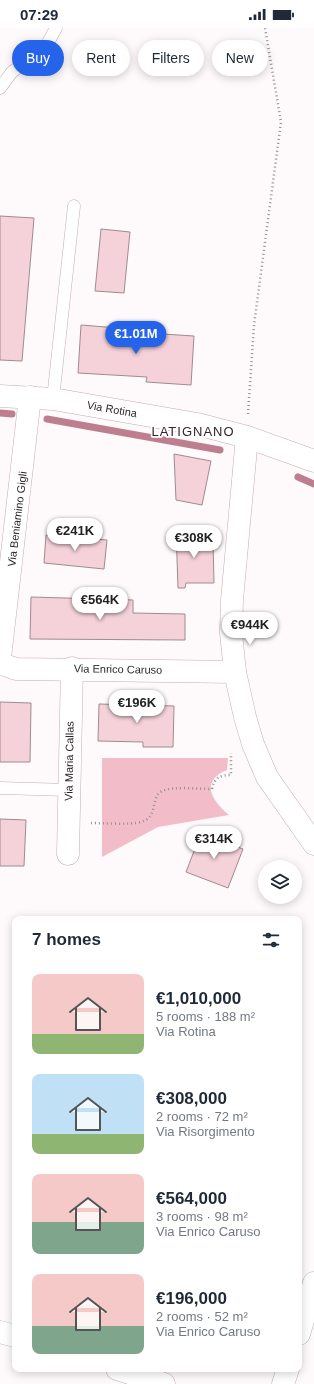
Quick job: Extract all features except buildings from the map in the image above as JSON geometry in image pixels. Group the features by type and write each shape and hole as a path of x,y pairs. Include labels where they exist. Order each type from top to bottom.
{"street":[{"name":"Via Rotina","path":"0,396 53,399 197,424 247,437 314,461"},
{"name":"Via Beniamino Gigli","path":"2,664 0,658 30,397"},
{"path":"247,437 232,600 231,633 235,672 245,717 253,744 267,777 314,844"},
{"name":"Via Enrico Caruso","path":"2,664 16,669 72,668 235,672"},
{"name":"Via Maria Callas","path":"68,854 72,668"},
{"path":"306,1323 314,1283"},
{"path":"0,1332 12,1335"},
{"path":"126,1372 164,1384"},
{"path":"283,1384 287,1372"}],"lane":[{"path":"0,88 12,72 45,48 56,28"},
{"path":"53,399 74,206"},
{"path":"0,788 69,790"}],"path":[{"path":"247,437 254,325 281,122 265,28"},
{"path":"68,823 141,823 149,818 154,811 155,800 161,792 169,790 212,789 213,782 219,777 231,774 231,746"}],"shaded area":[{"path":"102,758 228,758 227,770 219,774 213,780 211,791 217,803 229,815 158,827 102,857"}],"waterway":[{"path":"0,413 12,414"},
{"path":"47,419 220,450"},
{"path":"298,477 314,484"}],"district":[{"name":"LATIGNANO","path":"193,431"}]}
